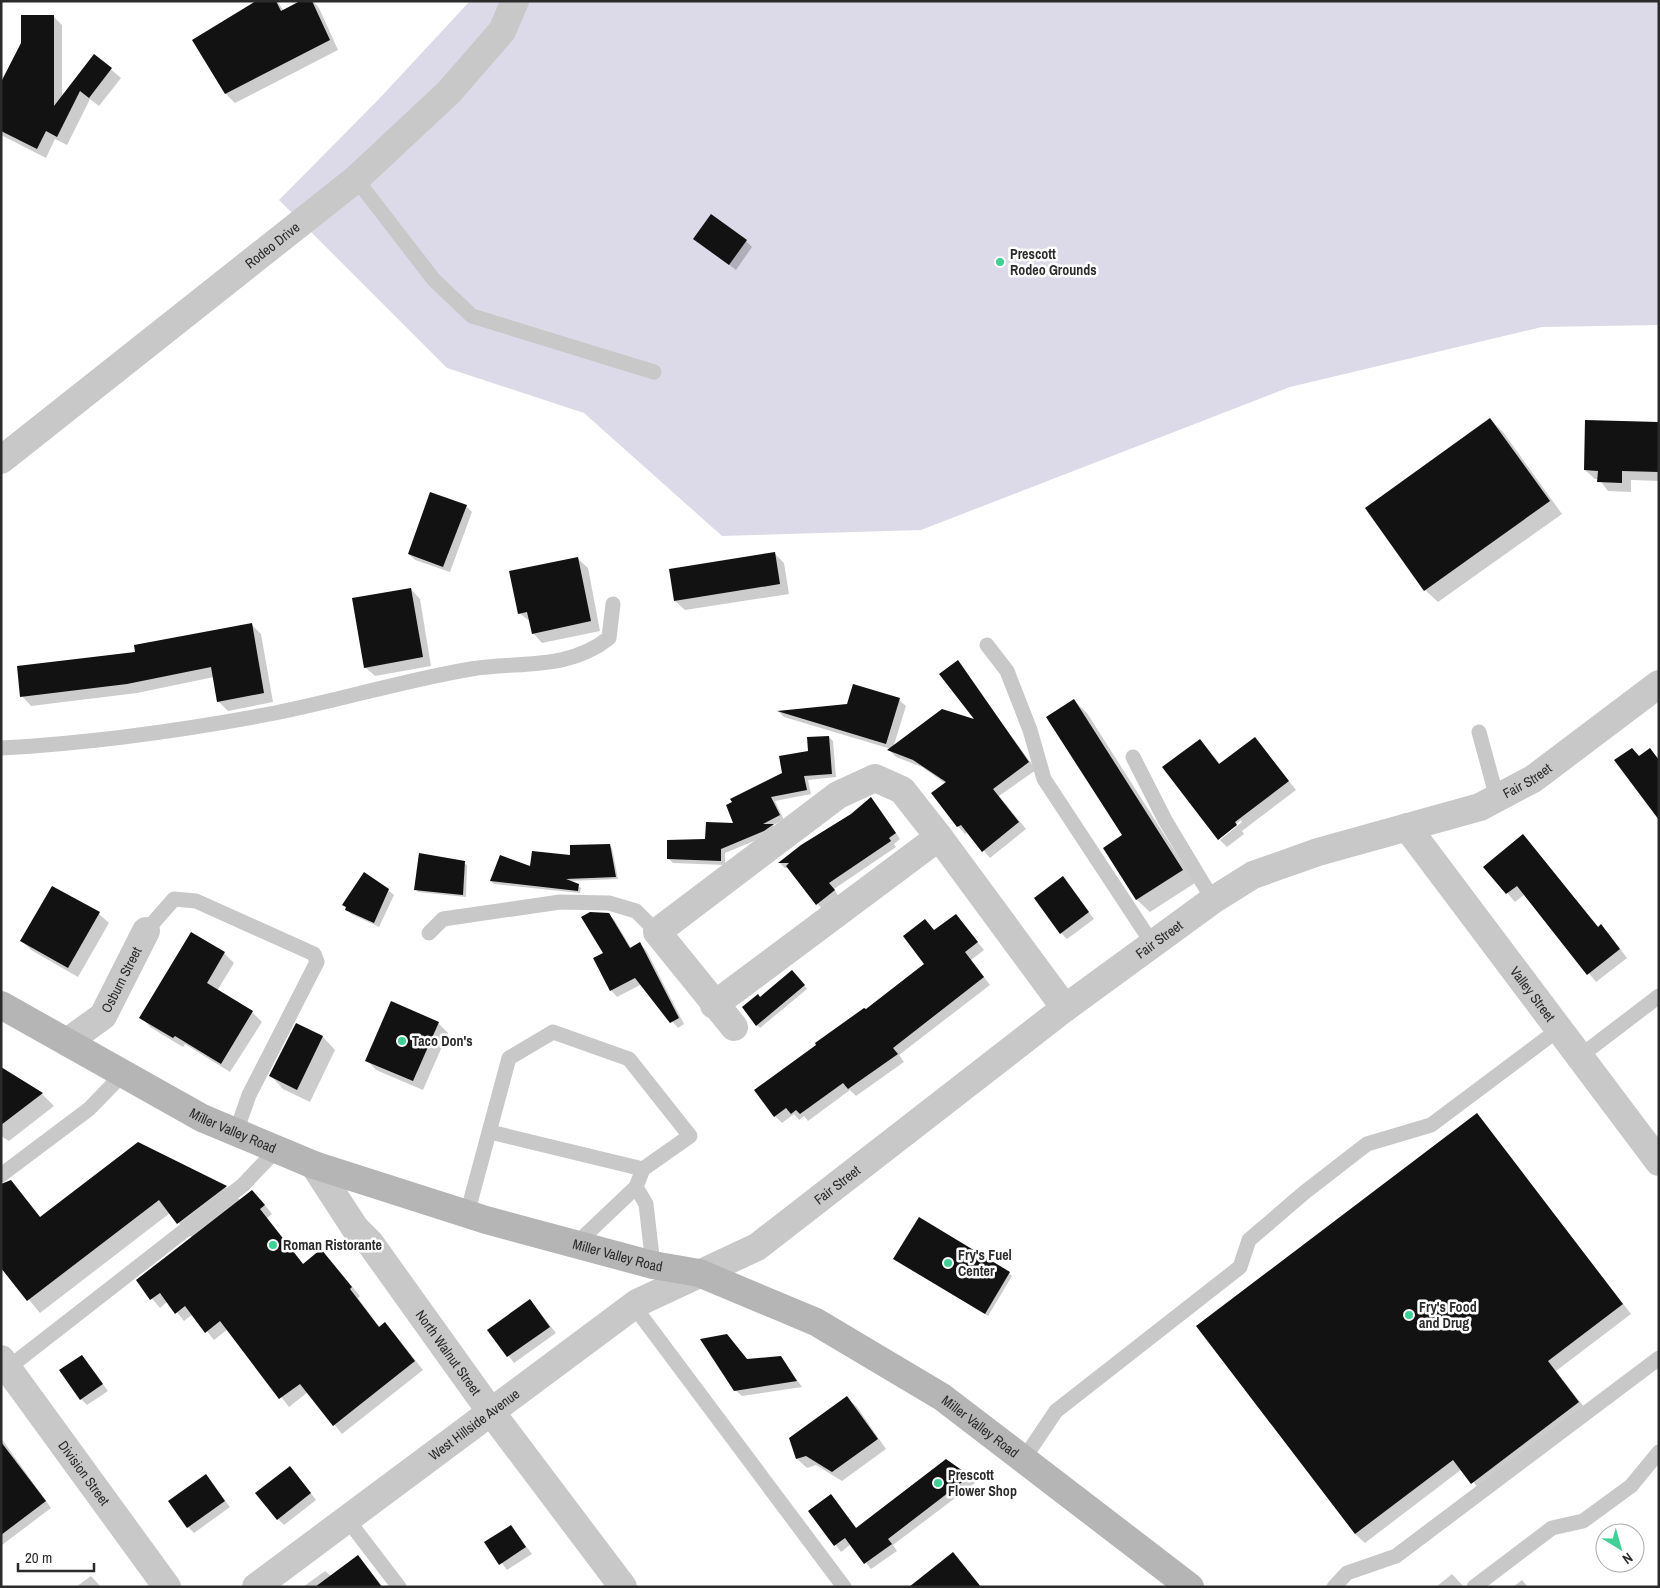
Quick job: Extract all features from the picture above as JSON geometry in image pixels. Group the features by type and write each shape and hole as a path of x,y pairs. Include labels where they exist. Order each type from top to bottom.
{"main road":[{"name":"Miller Valley Road","path":"1,1005 202,1118 314,1165 467,1214 653,1265 699,1273 816,1322 942,1397 1190,1587"}],"street":[{"name":"Rodeo Drive","path":"1,460 356,178 449,92 502,31 515,1"},
{"name":"Fair Street","path":"699,1273 757,1247 1065,1008 1152,943 1213,900 1253,875 1318,852 1480,806 1533,779 1659,684"},
{"path":"734,1027 657,932 838,795 875,778 902,790 1065,1008"},
{"name":"Valley Street","path":"1407,827 1657,1157"},
{"path":"714,1004 939,837"},
{"name":"Osburn Street","path":"67,1042 103,1016 146,931"},
{"name":"North Walnut Street","path":"314,1165 355,1228 370,1243 491,1412 623,1587"},
{"name":"West Hillside Avenue","path":"256,1587 634,1305 699,1273"},
{"name":"Division Street","path":"5,1364 167,1587"}],"lane":[{"path":"356,178 434,280 472,316 654,372"},
{"path":"1,748 168,731 276,713 472,669 553,663 592,651 609,638 613,604"},
{"path":"987,644 1007,671 1030,730 1044,779 1152,943"},
{"path":"1479,732 1497,798"},
{"path":"1133,757 1165,820 1213,900"},
{"path":"146,931 174,899 196,901 314,954 317,962 249,1095 236,1132"},
{"path":"429,933 443,918 560,902 609,903 636,911 657,932"},
{"path":"1579,1056 1659,996"},
{"path":"1023,1460 1056,1411 1240,1267 1249,1240 1305,1192 1367,1144 1431,1125 1559,1029"},
{"path":"467,1214 509,1058 553,1032 629,1060 690,1136 643,1169 636,1187 576,1244"},
{"path":"1,1175 89,1109 123,1074"},
{"path":"490,1132 643,1169"},
{"path":"5,1364 242,1185 277,1150"},
{"path":"636,1187 646,1204 653,1265"},
{"path":"634,1305 844,1587"},
{"path":"1334,1587 1347,1573 1396,1556 1659,1358"},
{"path":"1474,1587 1552,1528 1583,1521 1631,1486 1659,1452"},
{"path":"347,1519 399,1587"}],"shaded area":[{"name":"Prescott Rodeo Grounds","path":"470,1 1659,1 1659,325 1542,327 1290,387 921,530 722,536 584,413 447,368 279,200 378,100"}],"building":[{"path":"256,1 276,1 281,11 300,1 312,1 330,40 225,94 192,40"},
{"path":"21,15 54,15 54,106 94,54 112,68 89,98 80,91 57,137 46,131 37,149 1,131 1,82 21,43"},
{"path":"711,214 747,240 729,265 693,239"},
{"path":"1490,418 1550,501 1424,591 1365,508"},
{"path":"1585,420 1659,422 1659,472 1622,471 1622,483 1597,482 1598,471 1584,470"},
{"path":"430,492 467,505 443,567 408,554"},
{"path":"775,552 780,584 674,601 669,569"},
{"path":"578,557 591,621 532,634 527,612 518,614 509,571"},
{"path":"411,588 423,657 364,668 352,598"},
{"path":"252,623 264,693 217,702 211,667 127,684 20,697 17,666 135,652 134,645"},
{"path":"958,660 1029,762 993,789 1019,822 982,852 961,825 957,827 931,793 946,782 913,760 887,750 942,709 974,719 939,674"},
{"path":"853,684 900,698 886,744 777,711 847,704"},
{"path":"1074,699 1183,870 1136,900 1103,848 1122,835 1046,717"},
{"path":"829,736 832,774 804,776 807,790 771,797 780,815 763,824 774,824 764,831 721,849 721,861 667,859 667,840 705,839 706,822 733,823 726,805 732,802 730,799 782,773 779,756 808,751 807,737"},
{"path":"1255,737 1289,781 1235,822 1237,825 1218,840 1162,767 1200,739 1219,764"},
{"path":"1632,748 1639,756 1650,748 1659,760 1659,820 1614,760"},
{"path":"871,797 896,833 889,838 891,841 829,883 835,890 816,905 786,866 789,863 778,863 801,845 851,814"},
{"path":"1523,834 1598,927 1601,924 1620,949 1587,975 1517,886 1506,894 1483,867"},
{"path":"610,844 616,877 566,879 579,884 578,891 490,881 500,855 530,866 532,851 570,855 570,845"},
{"path":"419,853 465,861 463,895 414,890"},
{"path":"364,872 389,889 374,923 345,910 346,907 342,905"},
{"path":"1063,876 1089,912 1060,934 1034,898"},
{"path":"52,886 100,912 68,968 20,941"},
{"path":"590,912 609,913 630,948 640,942 679,1018 670,1023 635,978 610,991 593,958 603,953 581,917"},
{"path":"956,914 978,942 965,952 984,977 893,1048 898,1054 848,1089 843,1083 800,1114 796,1110 791,1114 786,1108 774,1117 754,1090 816,1045 815,1043 864,1008 866,1009 924,964 903,936 925,919 934,930"},
{"path":"191,932 225,952 207,983 253,1011 221,1064 175,1036 173,1038 139,1018"},
{"path":"792,970 805,985 756,1026 742,1007 758,994 760,997"},
{"name":"Taco Don's","path":"391,1001 439,1022 413,1081 365,1061"},
{"path":"296,1023 323,1036 297,1090 269,1076"},
{"path":"1,1067 43,1093 1,1125"},
{"name":"Fry's Food and Drug","path":"1477,1113 1623,1304 1548,1361 1579,1402 1471,1484 1453,1460 1355,1534 1196,1326"},
{"path":"138,1142 227,1186 177,1224 159,1200 27,1301 1,1268 1,1184 11,1180 40,1217"},
{"path":"252,1190 265,1205 260,1209 303,1264 321,1249 352,1287 350,1289 379,1327 385,1322 415,1361 333,1426 300,1384 279,1399 220,1321 205,1333 185,1306 175,1314 160,1293 150,1300 136,1280"},
{"name":"Fry's Fuel Center","path":"919,1217 1010,1272 985,1314 893,1259"},
{"path":"530,1299 550,1327 507,1357 487,1330"},
{"path":"727,1334 747,1359 781,1356 797,1381 734,1391 700,1339"},
{"path":"82,1355 103,1384 80,1400 59,1370"},
{"path":"847,1396 878,1439 832,1472 806,1456 796,1459 789,1438"},
{"path":"1,1442 46,1501 1,1535"},
{"path":"946,1459 970,1476 888,1539 892,1544 864,1564 845,1538 834,1546 808,1511 831,1494 856,1528"},
{"path":"290,1466 311,1493 277,1520 255,1493"},
{"path":"206,1474 225,1501 187,1528 168,1501"},
{"path":"511,1525 526,1547 499,1565 484,1542"},
{"path":"953,1552 981,1587 909,1587"},
{"path":"358,1555 382,1587 315,1587"}],"place":[{"name":"Prescott Rodeo Grounds","path":"1000,262"},
{"name":"Taco Don's","path":"402,1041"},
{"name":"Roman Ristorante","path":"273,1245"},
{"name":"Fry's Fuel Center","path":"948,1263"},
{"name":"Fry's Food and Drug","path":"1409,1315"},
{"name":"Prescott Flower Shop","path":"938,1483"}]}
